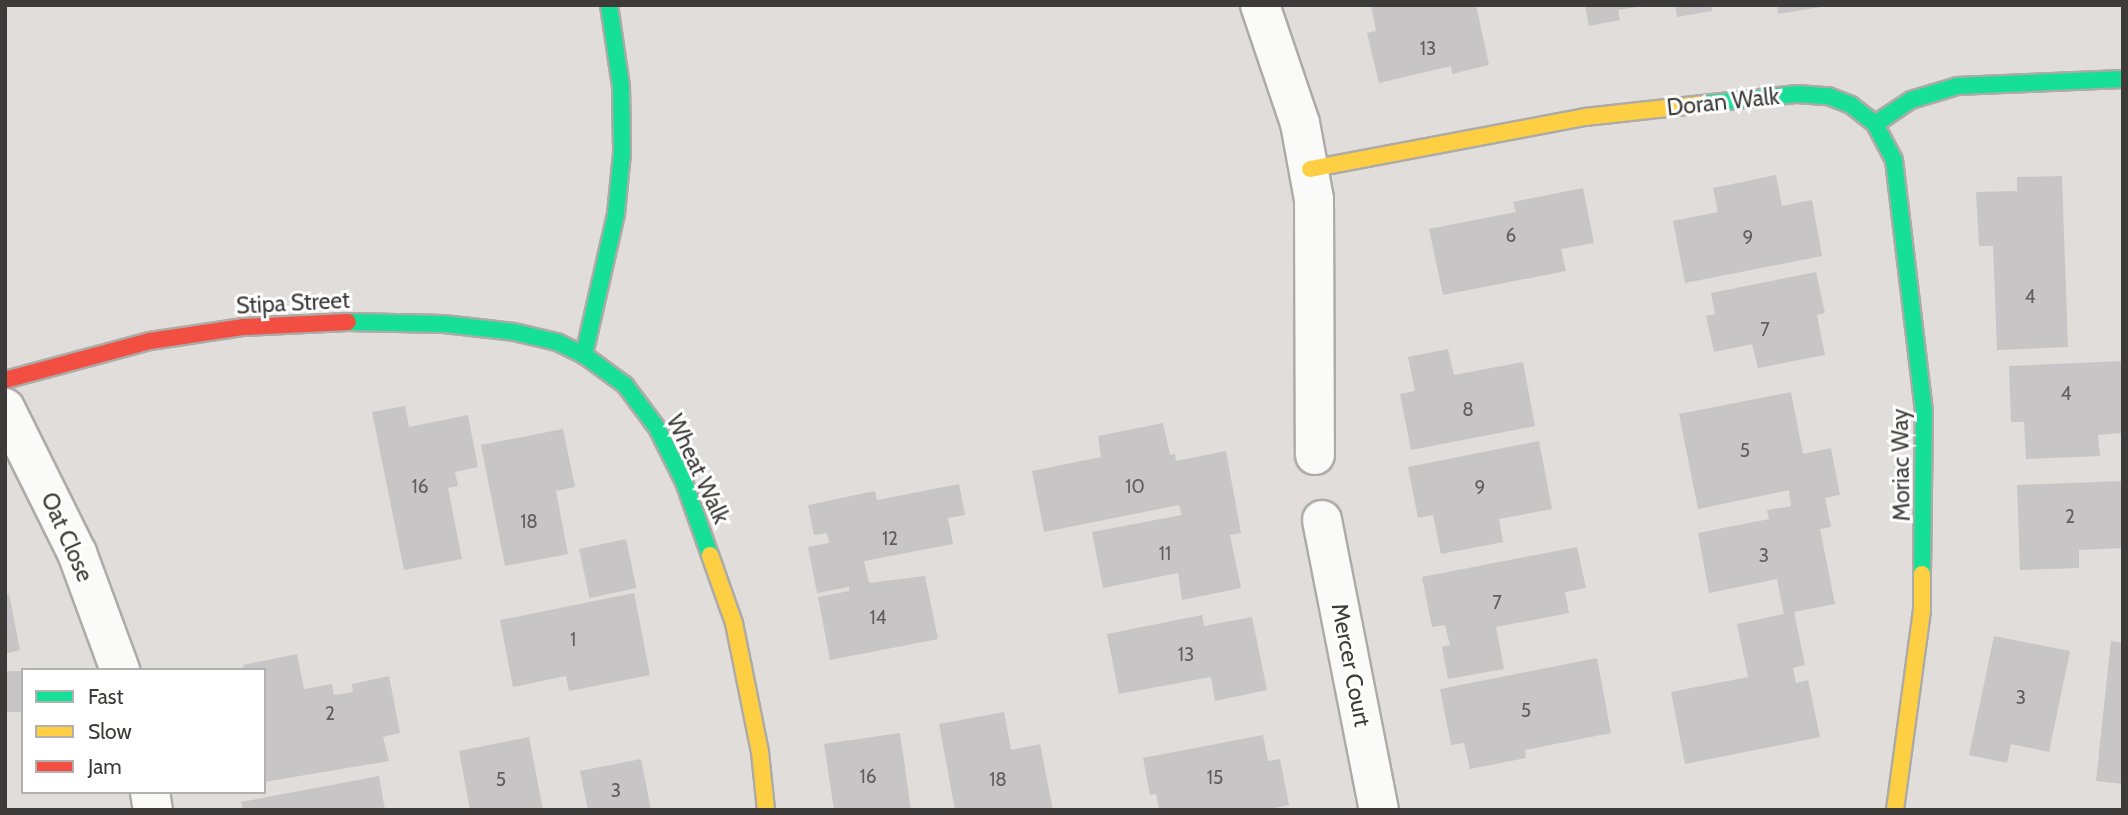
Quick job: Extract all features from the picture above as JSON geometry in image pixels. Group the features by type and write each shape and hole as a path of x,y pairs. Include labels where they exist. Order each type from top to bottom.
{"street":[{"path":"584,355 611,240 622,153 621,86 609,5"},
{"path":"1260,5 1300,123 1310,169 1315,456"},
{"path":"1875,124 1921,95 1957,86 2123,79"},
{"name":"Doran Walk","path":"1310,169 1585,117 1797,94 1828,96 1851,105 1875,124"},
{"name":"Moriac Way","path":"1875,124 1894,160 1924,410 1922,610 1895,810"},
{"name":"Stipa Street","path":"5,380 150,341 244,327 327,321 444,324 514,332 557,342 584,355"},
{"name":"Wheat Walk","path":"584,355 625,385 657,428 684,482 734,623 760,752 766,810"},
{"name":"Oat Close","path":"5,408 77,553 119,668"},
{"name":"Mercer Court","path":"1322,520 1379,810"}],"building":[{"path":"1371,5 1476,5 1489,65 1452,74 1451,66 1379,83 1367,33 1376,31"},
{"path":"1585,5 1637,7 1618,10 1620,20 1589,26"},
{"path":"1675,5 1711,5 1712,11 1677,17"},
{"path":"1777,5 1820,5 1821,7 1778,14"},
{"path":"1776,175 1782,206 1812,200 1822,256 1685,283 1673,221 1718,212 1713,188"},
{"path":"2062,176 2068,347 1997,350 1993,246 1979,246 1976,192 2017,191 2017,177"},
{"path":"1583,188 1594,243 1561,249 1566,271 1443,295 1429,229 1516,212 1513,202"},
{"path":"1816,272 1825,313 1817,315 1825,355 1758,368 1752,344 1714,352 1706,316 1715,314 1711,293"},
{"path":"1448,349 1454,375 1523,362 1535,426 1411,450 1400,394 1415,391 1408,357"},
{"path":"2123,361 2123,433 2098,435 2100,456 2026,459 2024,422 2011,422 2009,366"},
{"path":"1791,392 1803,454 1831,448 1840,495 1825,498 1831,527 1820,529 1835,604 1794,612 1805,665 1793,668 1796,683 1808,680 1820,737 1685,764 1671,692 1748,677 1737,624 1784,614 1777,579 1709,593 1698,533 1769,519 1767,510 1791,506 1789,490 1698,509 1679,414"},
{"path":"405,406 409,427 468,415 478,467 455,472 458,486 448,488 462,559 404,570 372,412"},
{"path":"1163,423 1170,455 1175,454 1176,461 1226,451 1241,533 1230,535 1241,588 1182,600 1178,573 1103,588 1092,532 1182,515 1179,505 1044,532 1032,471 1101,457 1098,436"},
{"path":"563,429 575,487 556,491 568,554 505,566 481,445"},
{"path":"1539,441 1552,509 1499,519 1503,542 1441,554 1433,515 1418,518 1408,467"},
{"path":"2123,481 2123,548 2079,550 2079,568 2020,570 2017,485"},
{"path":"959,484 965,515 948,518 953,544 864,561 869,583 925,576 938,639 830,660 818,597 849,591 849,587 817,593 808,547 829,543 827,533 814,535 808,505 875,491 877,500"},
{"path":"626,539 636,588 589,598 579,549"},
{"path":"1577,547 1586,588 1565,592 1569,613 1496,627 1504,669 1448,679 1442,647 1450,645 1445,625 1432,627 1422,577"},
{"path":"634,593 650,675 569,691 566,676 513,687 500,620"},
{"path":"9,594 20,650 5,654 5,595"},
{"path":"1202,615 1204,626 1252,617 1267,690 1215,701 1211,677 1119,694 1107,634"},
{"path":"1994,636 2070,651 2049,752 2011,744 2007,763 1969,755"},
{"path":"2111,641 2123,643 2123,784 2096,781"},
{"path":"297,654 304,689 332,684 334,695 353,692 352,684 389,676 400,733 383,737 389,761 266,782 266,668 244,668 243,665"},
{"path":"1597,658 1611,733 1525,750 1526,758 1470,769 1464,743 1451,745 1440,689"},
{"path":"5,671 21,671 21,712 5,712"},
{"path":"1004,712 1011,750 1040,744 1053,810 955,810 939,724"},
{"path":"900,733 911,810 834,810 824,744"},
{"path":"1263,735 1268,761 1280,759 1289,805 1265,810 1159,810 1156,794 1150,795 1143,758"},
{"path":"529,737 543,810 470,810 459,751"},
{"path":"641,759 651,810 588,810 580,771"},
{"path":"379,776 385,810 243,810 241,802"}],"traffic: fast":[{"path":"609,5 621,86 622,153 616,214 584,355 625,385 657,428 684,482 710,555"},
{"path":"1703,104 1797,94 1828,96 1851,105 1875,124 1911,100 1957,86 2123,79"},
{"path":"1875,124 1894,160 1924,410 1922,574"},
{"path":"348,322 444,324 514,332 557,342 584,355"}],"traffic: slow":[{"path":"1310,169 1585,117 1703,104"},
{"path":"710,555 734,623 760,752 766,810"},
{"path":"1895,810 1922,610 1922,574"}],"traffic: jam":[{"path":"5,380 150,341 244,327 348,322"}]}
